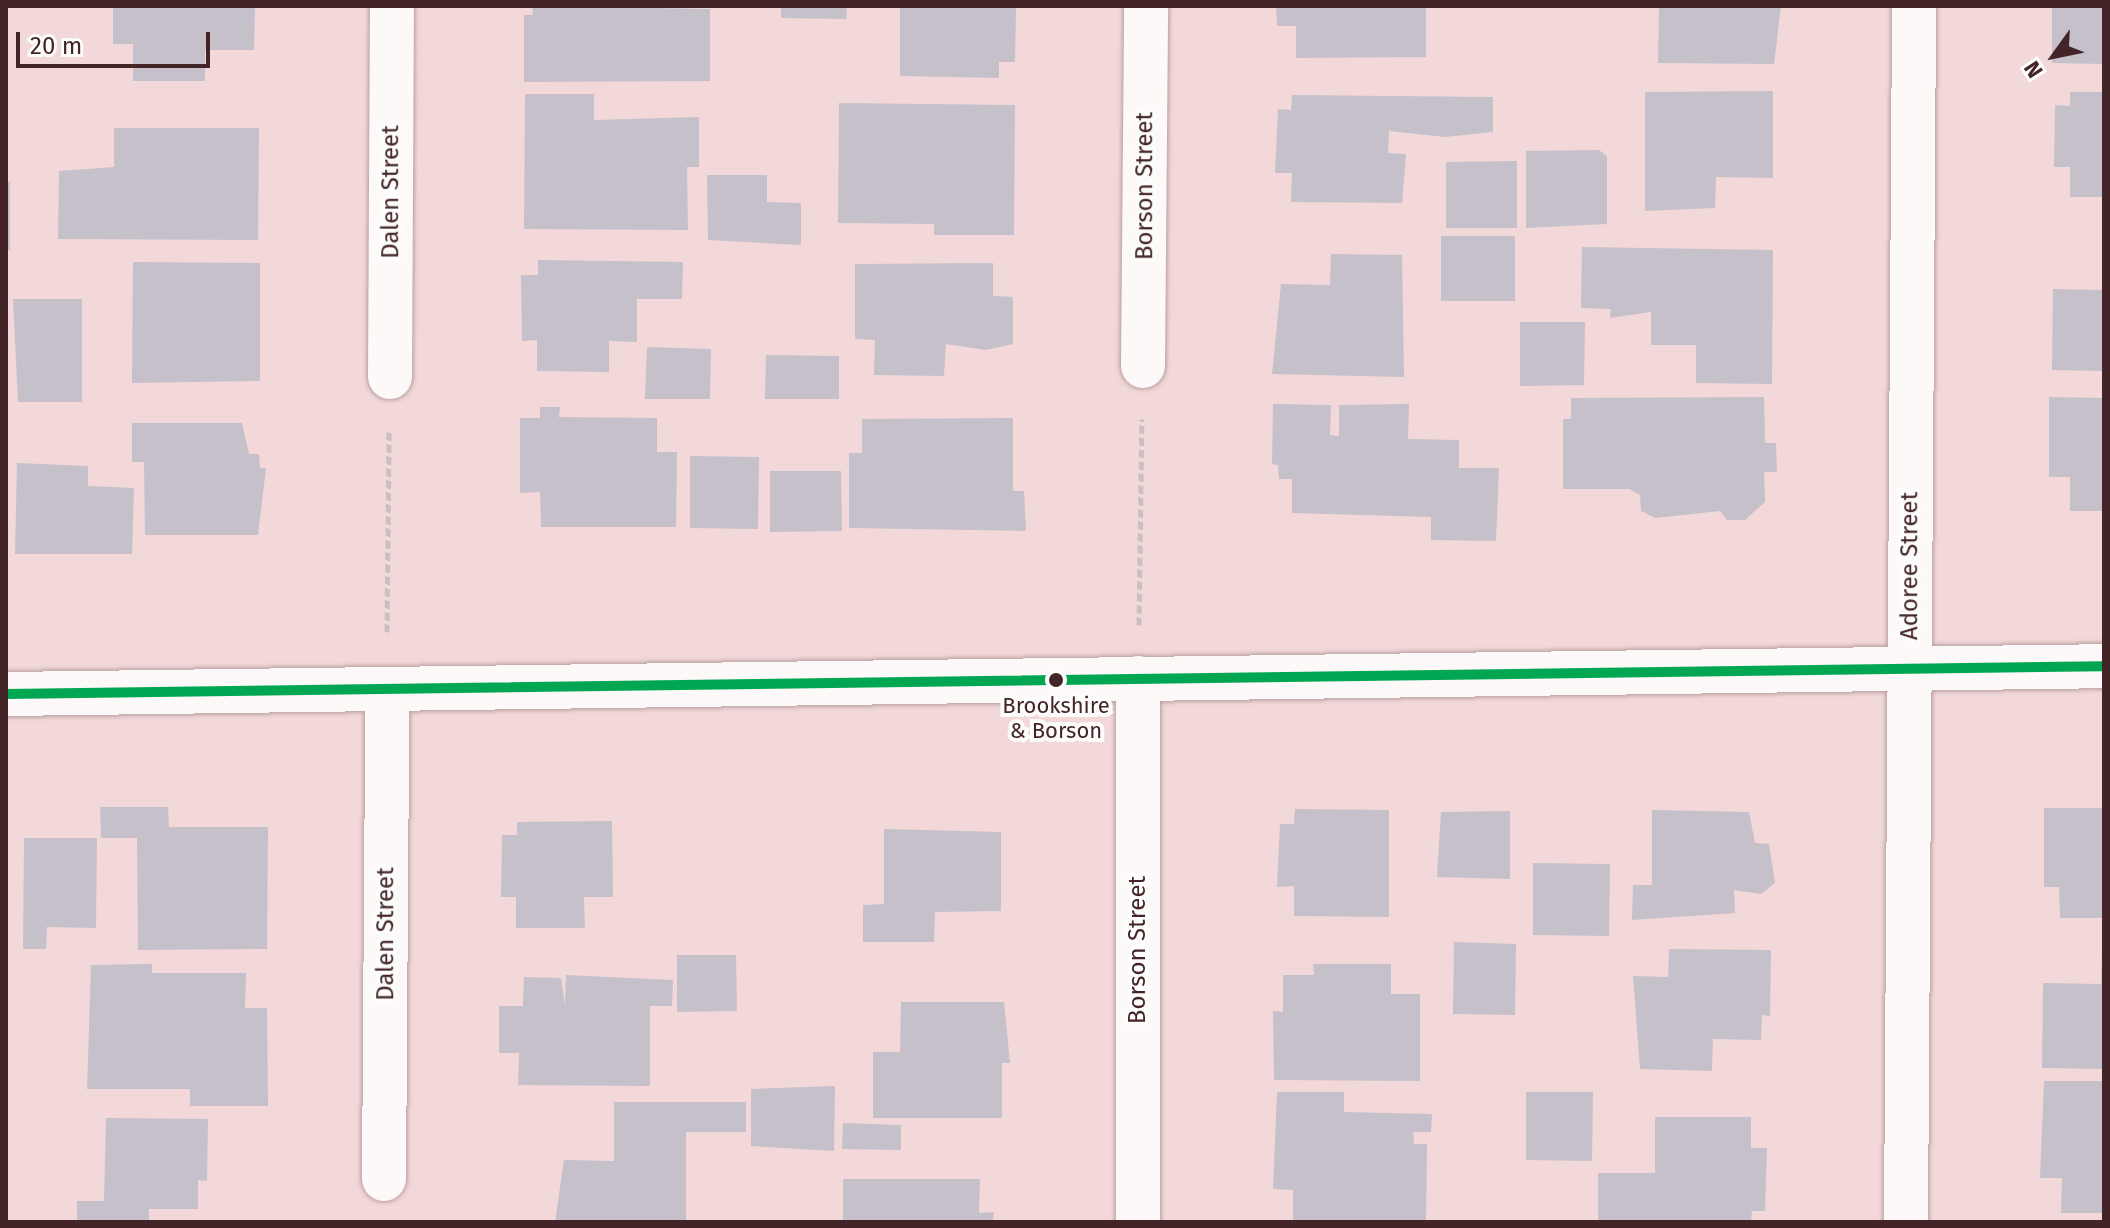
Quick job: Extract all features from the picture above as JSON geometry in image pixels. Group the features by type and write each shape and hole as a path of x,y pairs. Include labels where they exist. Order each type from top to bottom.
{"street":[{"name":"Dalen Street","path":"390,377 392,6"},
{"name":"Borson Street","path":"1143,366 1146,6"},
{"name":"Adoree Street","path":"1906,1222 1914,6"},
{"path":"6,694 2104,666"},
{"name":"Borson Street","path":"1138,678 1138,1222"},
{"name":"Dalen Street","path":"384,1179 387,690"}],"path":[{"path":"1138,678 1143,366"},
{"path":"387,690 390,377"}],"building":[{"path":"113,6 255,6 254,50 205,50 205,81 133,81 133,44 113,44"},
{"path":"532,6 710,9 710,81 524,82 524,15 533,15"},
{"path":"781,6 847,6 846,19 781,18"},
{"path":"900,6 1016,6 1015,62 999,62 999,78 900,76"},
{"path":"1276,6 1426,6 1426,57 1296,58 1296,26 1277,26"},
{"path":"1659,6 1781,6 1774,64 1658,63"},
{"path":"2052,6 2104,6 2104,64 2052,63"},
{"path":"1773,91 1773,178 1716,177 1715,208 1645,211 1645,92"},
{"path":"2070,92 2104,92 2104,197 2070,197 2070,167 2054,167 2055,105 2070,106"},
{"path":"525,94 594,94 594,120 699,117 699,167 687,167 688,230 524,229"},
{"path":"1292,95 1493,97 1493,132 1445,137 1389,131 1388,153 1406,154 1402,203 1291,202 1292,173 1275,173 1278,109 1291,110"},
{"path":"839,103 1015,105 1014,235 934,235 934,224 838,223"},
{"path":"114,128 259,128 258,240 58,239 59,171 114,167"},
{"path":"1599,150 1607,156 1607,224 1526,228 1526,151"},
{"path":"1517,161 1517,228 1446,228 1446,162"},
{"path":"707,175 767,175 767,202 801,203 801,245 708,240"},
{"path":"6,182 10,182 10,250 6,250"},
{"path":"1441,236 1515,236 1515,301 1441,301"},
{"path":"1582,247 1773,250 1772,384 1696,383 1696,345 1651,345 1651,312 1610,318 1611,309 1581,308"},
{"path":"1331,254 1402,255 1404,377 1272,374 1281,284 1330,285"},
{"path":"538,260 683,262 682,299 637,299 637,342 609,341 609,372 537,371 537,340 522,341 521,275 538,275"},
{"path":"133,262 260,263 260,381 132,383"},
{"path":"993,263 993,296 1013,297 1013,344 986,350 946,344 944,376 874,375 875,340 855,339 855,264"},
{"path":"2053,289 2104,290 2104,371 2052,370"},
{"path":"13,299 82,299 82,402 18,402"},
{"path":"1520,322 1585,322 1584,385 1520,386"},
{"path":"647,347 711,349 710,399 645,399"},
{"path":"766,355 839,356 839,399 765,399"},
{"path":"1764,397 1765,443 1776,443 1777,472 1764,472 1765,502 1745,520 1727,520 1720,511 1655,518 1641,511 1640,495 1629,489 1563,489 1563,419 1571,419 1571,398"},
{"path":"2049,397 2104,398 2104,511 2070,511 2070,477 2049,477"},
{"path":"1273,404 1331,405 1330,435 1339,436 1339,405 1409,404 1408,439 1459,440 1459,468 1499,468 1496,541 1431,540 1431,517 1292,513 1292,479 1279,479 1278,465 1272,464"},
{"path":"540,407 560,407 559,417 657,418 657,452 677,452 676,527 541,527 540,492 520,493 520,418 540,418"},
{"path":"1013,418 1013,491 1024,491 1026,531 849,528 849,453 862,453 862,419"},
{"path":"132,423 242,423 249,454 259,454 260,468 266,468 258,535 145,535 144,462 132,462"},
{"path":"690,456 759,457 758,529 690,528"},
{"path":"17,463 88,466 88,486 134,488 132,554 15,554"},
{"path":"770,471 841,471 842,531 770,532"},
{"path":"100,807 168,807 169,827 268,827 267,949 138,950 137,838 101,838"},
{"path":"2044,808 2104,808 2104,918 2060,918 2059,887 2044,887"},
{"path":"1295,809 1389,810 1389,917 1294,916 1294,886 1277,887 1280,824 1294,824"},
{"path":"1652,810 1749,812 1755,843 1769,844 1775,883 1761,894 1734,890 1735,913 1632,920 1633,885 1652,885"},
{"path":"1510,811 1510,879 1437,877 1441,812"},
{"path":"612,821 613,897 584,897 585,928 516,928 516,897 501,897 502,835 517,835 517,822"},
{"path":"884,829 1001,832 1001,911 935,912 934,942 863,942 863,905 884,904"},
{"path":"24,838 97,838 96,928 47,927 46,949 23,949"},
{"path":"1533,863 1610,864 1609,936 1533,935"},
{"path":"1454,942 1516,944 1515,1015 1453,1014"},
{"path":"1669,949 1771,950 1770,1016 1762,1015 1761,1040 1713,1039 1712,1071 1640,1069 1633,976 1668,977"},
{"path":"2101,951 2104,1069 2042,1068 2043,983 2101,984"},
{"path":"677,955 736,955 737,1011 677,1012"},
{"path":"152,964 152,973 246,973 245,1008 267,1008 268,1106 190,1106 190,1089 87,1089 91,965"},
{"path":"1313,964 1391,964 1391,994 1420,994 1420,1081 1274,1080 1273,1011 1283,1012 1283,975 1314,975"},
{"path":"566,975 673,980 672,1006 650,1006 650,1086 518,1085 519,1053 499,1053 499,1006 523,1006 524,977 561,978 565,1006"},
{"path":"901,1002 1004,1002 1010,1063 1002,1063 1002,1118 873,1118 873,1052 900,1052"},
{"path":"2044,1081 2104,1081 2104,1213 2061,1213 2062,1178 2040,1178"},
{"path":"835,1086 834,1151 751,1146 751,1089"},
{"path":"1277,1092 1344,1092 1344,1112 1432,1114 1431,1132 1413,1132 1414,1144 1427,1144 1426,1222 1293,1222 1293,1190 1273,1189"},
{"path":"1526,1092 1593,1092 1592,1161 1526,1160"},
{"path":"614,1102 746,1102 746,1132 686,1132 686,1222 555,1222 564,1160 614,1161"},
{"path":"1655,1117 1751,1117 1751,1148 1767,1148 1765,1211 1752,1211 1751,1222 1598,1222 1598,1173 1655,1173"},
{"path":"106,1118 208,1119 207,1181 198,1180 198,1209 149,1209 149,1222 77,1222 77,1201 104,1201"},
{"path":"843,1123 901,1125 901,1150 842,1149"},
{"path":"843,1179 980,1179 979,1213 994,1212 993,1222 843,1222"}],"transit line":[{"path":"6,694 2104,666"}],"place":[{"name":"Brookshire & Borson","path":"1056,680"}]}
